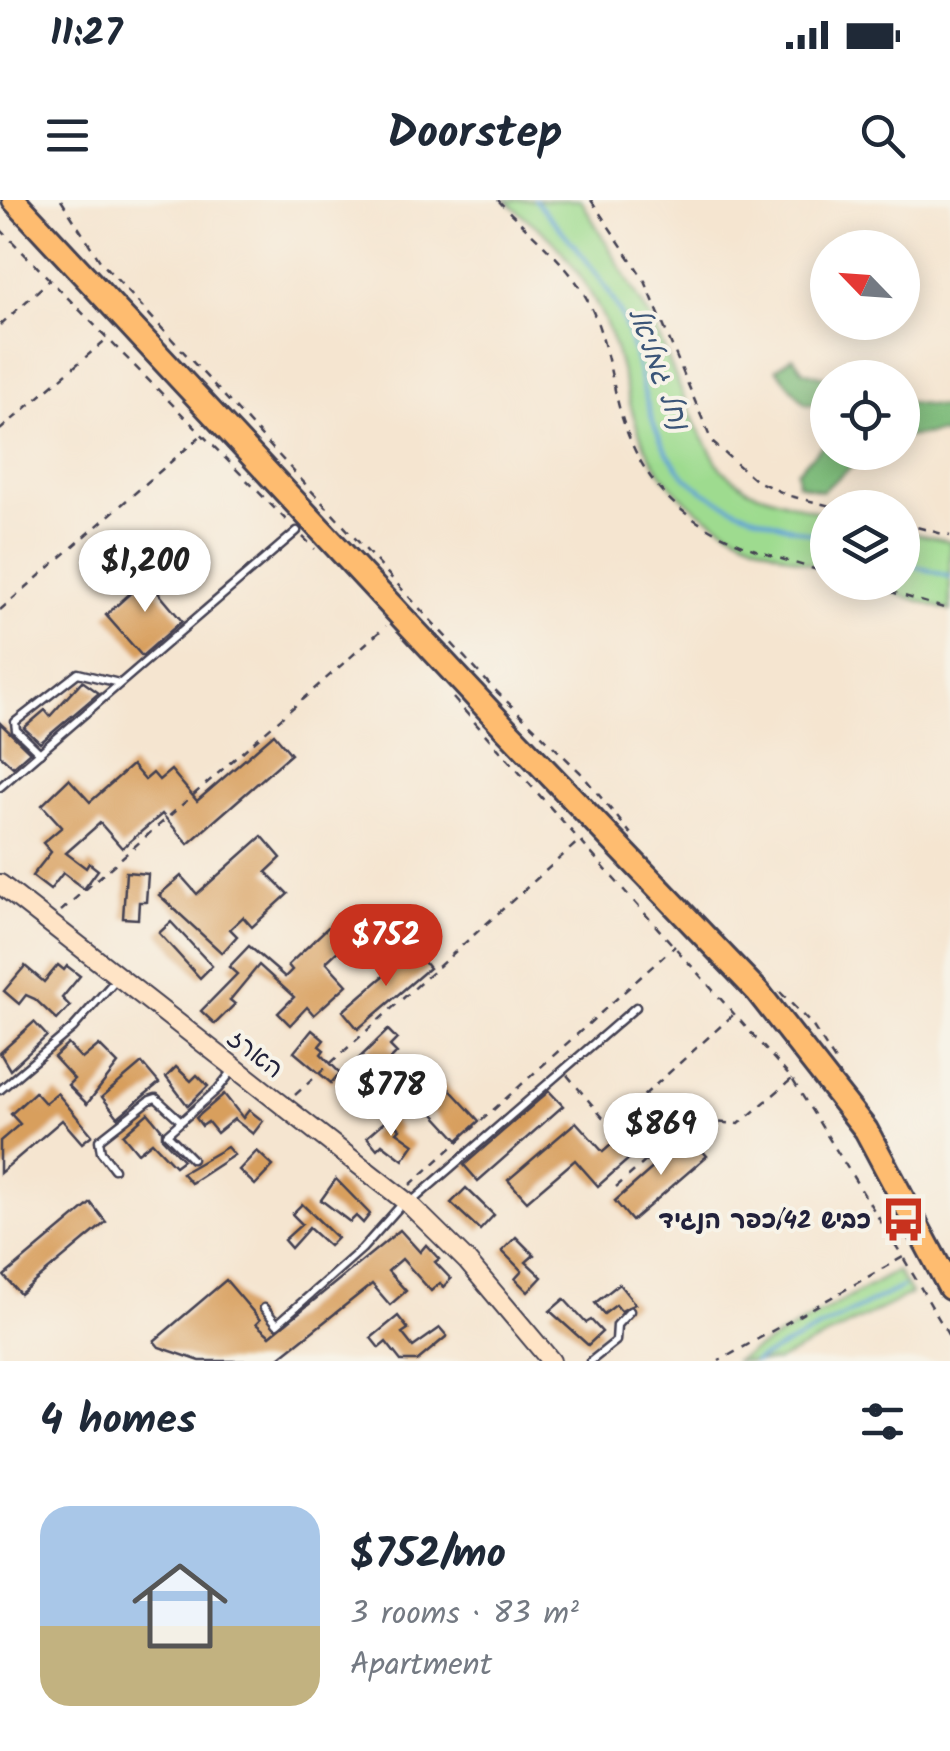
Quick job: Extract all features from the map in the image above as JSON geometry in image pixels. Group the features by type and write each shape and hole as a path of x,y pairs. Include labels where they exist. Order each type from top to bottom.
{"highway":[{"path":"14,200 116,328 758,992 866,1130 950,1288"},
{"path":"24,200 116,328"}],"street":[{"name":"הארז","path":"0,884 404,1200 467,1262 551,1361"}],"lane":[{"path":"0,788 297,531"},
{"path":"40,752 16,730 15,722 78,673 120,683"},
{"path":"0,1090 73,1028 118,977"},
{"path":"264,1308 277,1324 362,1249 404,1200 636,1007"},
{"path":"192,1159 167,1134 235,1068"},
{"path":"114,1170 98,1140 150,1100 156,1098 181,1121"},
{"path":"591,1361 616,1340 617,1324 630,1311"}],"path":[{"path":"498,200 579,284 602,336 634,455 665,498 700,525 764,554 810,568"},
{"path":"590,200 645,280 712,442 755,480 810,501"},
{"path":"0,230 52,278 116,328 203,434 324,559"},
{"path":"0,325 52,278"},
{"path":"0,430 116,328"},
{"path":"0,610 203,434"},
{"path":"920,528 950,536"},
{"path":"918,600 950,610"},
{"path":"53,925 59,914 387,626"},
{"path":"452,697 582,838 792,1079 950,1338"},
{"path":"283,1106 582,838"},
{"path":"404,1200 676,946"},
{"path":"563,1070 610,1126 736,1013"},
{"path":"616,1187 688,1125 749,1120 792,1079"},
{"path":"719,1361 903,1258"}],"green space":[{"path":"506,200 581,200 653,323 696,426 721,469 749,490 810,510 810,564 715,522 670,485 639,432 613,341 599,309 552,240"},
{"path":"793,357 803,371 810,373 810,404 805,404 776,369"},
{"path":"920,404 950,408 950,437 940,433 920,435"},
{"path":"810,458 810,470 848,470 823,490 798,484 797,471"},
{"path":"920,535 950,541 950,611 916,600 920,600"},
{"path":"897,1271 911,1294 777,1361 734,1361"}],"building":[{"path":"156,570 166,581 156,590 182,621 142,656 106,615"},
{"path":"82,681 99,693 40,743 24,728 45,710 50,716"},
{"path":"0,723 30,752 13,767 0,755"},
{"path":"274,734 291,754 188,844 162,814 122,848 100,823 66,853 86,868 89,863 98,870 84,889 63,873 50,890 32,876 51,852 43,843 62,827 42,805 69,779 90,802 132,765 145,780 153,773 159,780 171,770 197,801"},
{"path":"262,836 281,858 266,872 288,894 252,927 243,917 230,929 237,936 222,953 159,895 181,876 197,894"},
{"path":"126,872 148,874 146,902 139,902 138,919 123,918"},
{"path":"342,914 359,931 326,962 347,985 314,1015 307,1007 290,1025 278,1013 294,997 259,965 230,1000 235,1004 215,1024 201,1011 237,974 229,967 249,946 285,977 292,970 288,965"},
{"path":"171,922 212,966 200,978 159,933"},
{"path":"414,950 429,968 358,1029 343,1011"},
{"path":"58,965 64,970 67,966 80,976 62,998 70,1006 57,1020 35,999 26,995 19,1004 4,991 25,966 44,982"},
{"path":"34,1022 47,1036 10,1070 0,1053"},
{"path":"312,1030 324,1040 319,1046 324,1050 321,1054 340,1073 331,1083 294,1052"},
{"path":"388,1030 397,1039 390,1046 397,1053 378,1072 389,1083 374,1098 347,1070"},
{"path":"68,1044 82,1059 99,1045 118,1064 87,1104 68,1085 74,1079 54,1057"},
{"path":"142,1063 159,1083 118,1117 102,1097"},
{"path":"176,1067 191,1081 197,1075 208,1086 188,1106 166,1077"},
{"path":"442,1081 479,1121 458,1140 422,1101 418,1105 412,1099 422,1090 427,1095"},
{"path":"549,1091 563,1106 478,1181 464,1165"},
{"path":"35,1092 45,1103 57,1093 92,1135 82,1143 62,1120 0,1173 0,1141 20,1124 11,1114"},
{"path":"224,1094 243,1118 249,1110 263,1121 253,1134 234,1119 217,1133 208,1122 202,1126 196,1118"},
{"path":"148,1113 162,1130 162,1138 183,1160 175,1166 152,1142 138,1153 123,1135"},
{"path":"390,1117 400,1129 397,1132 414,1144 403,1160 382,1144 377,1149 367,1137"},
{"path":"639,1120 654,1137 598,1186 575,1160 527,1201 508,1180 576,1122 603,1152"},
{"path":"689,1136 707,1156 632,1221 615,1201"},
{"path":"227,1147 234,1155 191,1183 182,1173"},
{"path":"257,1151 273,1166 255,1185 239,1170"},
{"path":"336,1179 370,1214 363,1223 356,1216 350,1222 321,1200"},
{"path":"466,1188 494,1215 480,1230 451,1203"},
{"path":"91,1203 106,1222 20,1294 4,1276"},
{"path":"302,1204 337,1238 329,1246 309,1228 291,1248 284,1240 302,1224 292,1214"},
{"path":"400,1230 420,1252 426,1245 439,1259 435,1262 451,1279 443,1287 440,1283 431,1291 402,1259 388,1271 406,1291 390,1305 372,1284 275,1361 200,1361 159,1347 154,1341 226,1280 260,1320 256,1324 270,1336"},
{"path":"516,1237 534,1255 526,1262 542,1277 528,1292 515,1279 522,1271 502,1251"},
{"path":"619,1284 635,1304 621,1311 616,1305 604,1314 595,1303"},
{"path":"564,1299 586,1323 591,1320 602,1332 588,1345 550,1311"},
{"path":"398,1316 408,1329 402,1333 413,1347 440,1328 447,1336 417,1361 401,1361 386,1342 379,1348 371,1338"}],"waterway":[{"name":"נחל גמליאל","path":"535,200 588,262 615,303 658,434 682,473 731,506 810,533"},
{"name":"נחל גמליאל","path":"920,568 950,577"},
{"path":"754,1361 902,1287"}],"place":[{"name":"כביש 42/כפר הנגיד","path":"904,1219"}]}
